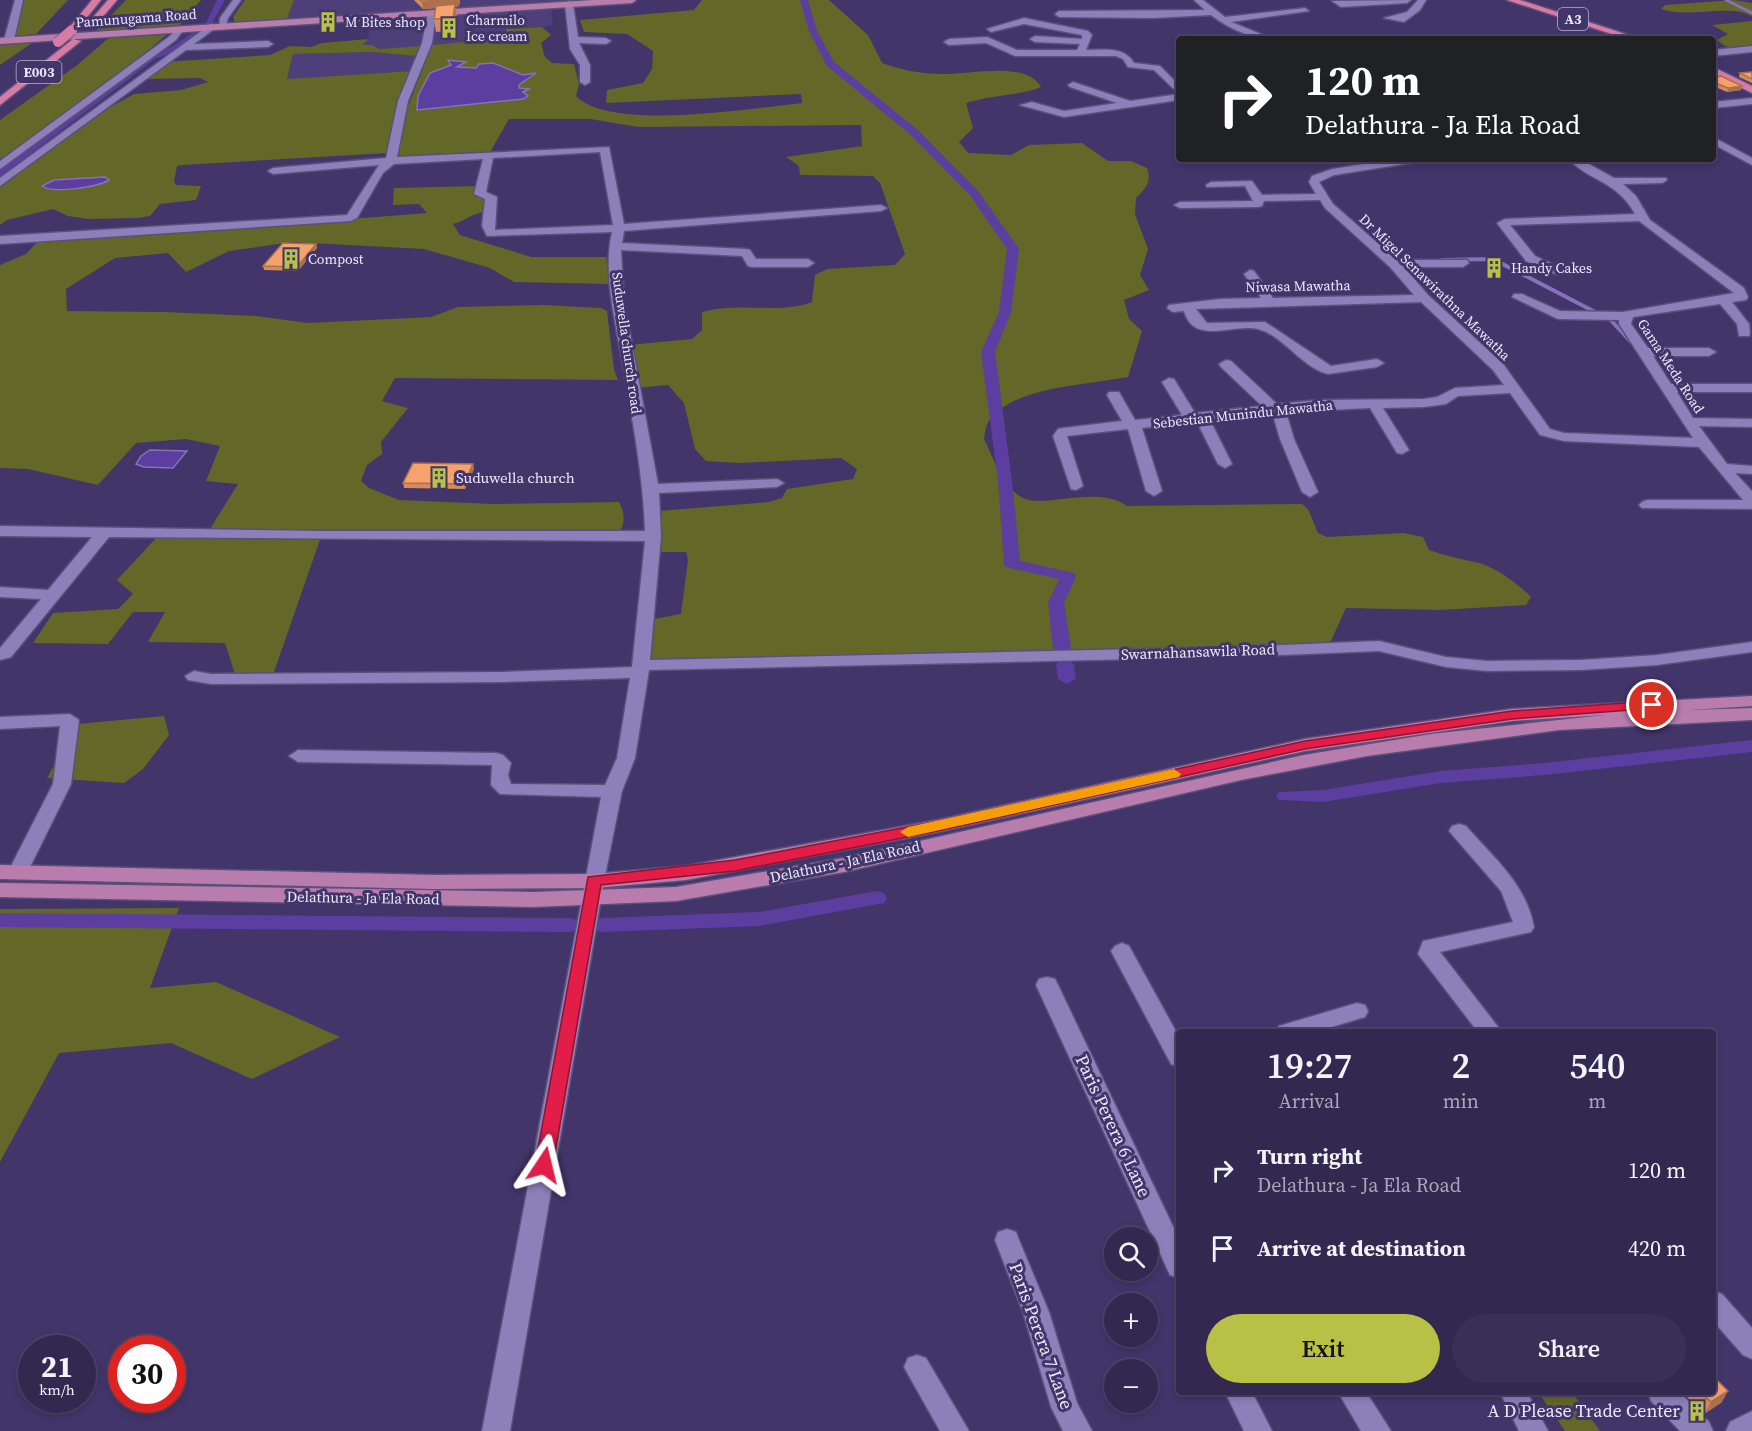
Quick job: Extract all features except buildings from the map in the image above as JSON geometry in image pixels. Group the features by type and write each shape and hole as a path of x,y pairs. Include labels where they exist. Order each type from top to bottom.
{"highway":[{"name":"E003","path":"0,88 72,30 97,0"},
{"name":"E003","path":"0,102 59,57 113,0"},
{"name":"A3","path":"1511,0 1625,36"},
{"name":"A3","path":"1521,0 1635,36"},
{"path":"1716,69 1752,85"},
{"path":"1716,70 1752,90"}],"main road":[{"name":"Pamunugama Road","path":"4,41 632,0"},
{"name":"Delathura - Ja Ela Road","path":"9,872 409,882 592,890 735,866 938,826 1305,745 1512,715 1752,701"},
{"name":"Delathura - Ja Ela Road","path":"0,890 192,896 707,890 818,870 1242,774 1380,748 1585,721 1752,714"}],"street":[{"path":"4,41 19,0"},
{"path":"222,26 224,18 237,0"},
{"path":"1198,0 1221,20 1261,36"},
{"path":"1336,2 1341,4 1407,0"},
{"path":"1409,14 1419,6 1422,0"},
{"path":"569,4 576,40 575,50 585,65 585,82"},
{"path":"1059,14 1153,15 1226,7"},
{"path":"1221,20 1305,11"},
{"path":"0,240 351,218 379,171 391,161 403,101 427,43 432,13"},
{"path":"991,30 1027,21 1085,33 1088,35 1081,52"},
{"path":"0,183 211,27"},
{"path":"0,166 173,38 180,29"},
{"path":"1035,39 1085,42"},
{"path":"576,40 606,41"},
{"path":"949,42 987,40 1015,53 1121,54 1131,65 1157,68 1176,94"},
{"path":"183,47 268,44"},
{"path":"1716,52 1752,49"},
{"path":"1073,85 1131,104"},
{"path":"1025,105 1042,105 1053,113 1064,114 1176,97"},
{"path":"1716,105 1752,101"},
{"path":"1716,142 1752,162"},
{"name":"Suduwella church road","path":"273,171 489,154 605,149 619,228 615,246 618,301 651,489 653,536 640,669 626,758 612,791 592,890 495,1431"},
{"path":"489,154 480,194 491,196 488,226 491,234 619,228 881,208"},
{"path":"1259,198 1322,197 1314,182 1320,175 1399,162"},
{"name":"Gama Meda Road","path":"1578,162 1612,181 1635,201 1642,217 1655,230 1729,281 1747,297"},
{"path":"1612,181 1662,180"},
{"path":"1211,185 1248,183 1259,198"},
{"name":"Dr Migel Senawirathna Mawatha","path":"1322,197 1394,264 1424,298 1498,367 1545,432 1564,438 1703,443"},
{"path":"1180,205 1257,204 1259,198"},
{"path":"1555,270 1535,264 1526,256 1503,224 1505,222 1642,217"},
{"path":"615,246 746,253 752,263 808,263"},
{"path":"1394,264 1462,263"},
{"path":"1250,274 1270,302"},
{"path":"1518,297 1558,315 1625,316"},
{"name":"Gama Meda Road","path":"1747,297 1625,316 1625,324 1703,443 1752,502"},
{"name":"Niwasa Mawatha","path":"1173,308 1270,302 1424,298"},
{"path":"1724,301 1743,324 1744,333"},
{"path":"1189,306 1197,323 1204,327 1252,324 1267,328 1328,370 1377,363"},
{"path":"1645,352 1709,352"},
{"path":"1226,364 1236,376 1278,411 1287,439 1310,492"},
{"path":"1169,382 1197,419 1225,464"},
{"path":"1668,388 1752,388"},
{"name":"Sebestian Munindu Mawatha","path":"1076,486 1061,433 1278,411 1319,404 1424,403 1441,401 1455,392 1513,389"},
{"path":"1114,395 1132,425 1154,491"},
{"path":"1375,405 1402,450"},
{"path":"1689,422 1752,423"},
{"path":"1725,468 1752,470"},
{"path":"651,489 777,483"},
{"path":"1647,506 1752,502"},
{"path":"0,531 653,536"},
{"path":"2,657 104,532"},
{"path":"0,592 51,595"},
{"name":"Swarnahansawila Road","path":"194,676 211,679 365,679 1380,646 1446,662 1486,666 1581,665 1658,660 1752,647"},
{"path":"0,723 70,720 62,784 9,872"},
{"path":"298,756 496,759 502,763 499,775 500,785 507,790 612,791"},
{"path":"1459,831 1516,895 1523,912 1524,927 1430,946 1429,954 1489,1029"},
{"path":"1122,951 1176,1052"},
{"name":"Paris Perera 6 Lane","path":"1047,985 1109,1112 1176,1261"},
{"path":"1297,1029 1357,1011"},
{"name":"Paris Perera 7 Lane","path":"1007,1240 1036,1312 1065,1407 1078,1431"},
{"path":"1716,1305 1752,1347"},
{"path":"917,1367 955,1431"},
{"path":"1240,1395 1258,1431"},
{"path":"1353,1395 1377,1431"},
{"path":"1516,1395 1534,1431"},
{"path":"1664,1395 1699,1431"},
{"path":"1740,1431 1752,1424"}],"shaded area":[{"path":"294,0 586,0 287,19"},
{"path":"551,6 553,25 506,29 505,33 477,36 474,41 459,44 380,49 372,45 363,45 368,39 371,17"},
{"path":"372,52 417,56 412,71 287,79 293,54"},
{"path":"448,60 466,62 457,67 476,68 479,64 493,63 523,75 536,73 519,85 519,88 529,89 523,92 528,96 523,99 417,110 418,96 430,73 451,65"},
{"path":"105,177 109,180 75,189 55,189 42,186 54,180"},
{"path":"150,450 187,451 173,468 144,467 136,464 141,456"}],"green space":[{"path":"22,0 68,0 36,34 13,36"},
{"path":"126,0 201,0 178,27 95,32"},
{"path":"245,0 294,0 287,19 235,22 233,17"},
{"path":"702,0 829,0 868,35 882,63 904,70 942,74 1010,71 1034,79 1041,87 966,103 973,128 959,142 968,153 1011,155 1029,145 1082,143 1108,161 1131,161 1147,168 1148,181 1136,198 1135,214 1148,249 1140,275 1149,290 1124,300 1129,319 1142,331 1128,377 1073,385 1033,394 1015,400 1000,409 989,421 984,439 1003,479 1014,492 1030,500 1101,497 1127,506 1302,504 1308,509 1318,533 1327,537 1404,533 1423,537 1429,550 1486,565 1507,577 1531,597 1526,605 1440,610 1346,608 1330,643 1311,647 644,661 649,620 681,614 688,560 686,552 647,552 646,512 769,502 782,498 787,489 853,479 857,469 841,458 740,463 706,461 695,449 684,403 668,385 636,388 628,345 692,339 702,330 702,312 730,308 786,308 812,302 815,275 827,269 895,265 905,254 880,183 873,176 800,175 799,166 786,157 862,146 861,125 639,127 590,119 509,119 490,152 398,158 404,117 432,45 474,41 477,36 505,33 506,29 542,27 551,35 541,43 545,57 552,63 574,64 579,84 576,96 594,107 619,113 684,115 802,103 801,94 606,103 607,90 643,83 652,69 653,51 627,34 584,32 580,20 694,10"},
{"path":"1734,0 1752,3 1752,16 1731,11 1672,12 1661,9 1665,5"},
{"path":"1752,21 1752,52 1725,46 1717,40 1728,34 1712,25"},
{"path":"172,30 133,63 4,158 0,158 0,120 76,66 111,36"},
{"path":"368,39 363,45 372,45 380,49 421,46 417,56 372,52 293,54 287,79 412,71 398,102 387,153 182,165 177,166 174,182 176,185 201,186 196,200 160,204 150,216 88,219 68,216 53,209 7,220 0,225 0,186 94,116 134,94 181,90 208,82 200,78 147,79 163,62 270,55 290,46 311,47 322,43"},
{"path":"35,41 0,65 0,44"},
{"path":"477,186 474,195 487,198 486,212 453,224 460,235 531,257 606,257 610,284 514,282 490,268 424,249 292,242 229,251 186,272 168,253 115,258 66,289 67,311 256,316 308,323 431,317 458,307 543,305 601,308 607,311 614,370 618,380 395,378 382,401 408,408 381,442 382,454 367,465 361,481 369,488 399,500 495,504 619,502 624,516 620,530 323,531 273,675 235,674 225,643 148,642 165,612 133,612 108,644 33,643 53,613 118,609 133,594 117,580 158,536 205,537 238,484 206,481 220,446 186,439 136,443 98,485 28,469 0,468 0,265 26,254 41,238 274,225 427,213 419,204 393,205 394,188"},
{"path":"164,716 169,735 143,769 124,783 47,778 77,724"},
{"path":"179,908 150,988 216,982 340,1037 252,1079 171,1043 59,1053 0,1162 0,909"},
{"path":"1540,1395 1574,1395 1600,1431 1565,1431"}],"waterway":[{"path":"207,25 221,0"},
{"path":"804,0 813,31 830,64 915,133 974,193 1013,249 1005,312 988,352 1005,481 1012,564 1068,576 1056,603 1062,648"},
{"path":"1726,0 1752,13"},
{"path":"0,174 152,57 176,48 202,30"},
{"path":"1442,260 1493,259 1599,314"},
{"path":"1607,316 1631,342"},
{"path":"1065,664 1067,679"},
{"path":"1286,796 1323,796 1441,777 1544,769 1752,746"},
{"path":"602,925 759,919 877,898"},
{"path":"0,920 570,925"}],"slow traffic":[{"path":"908,832 1174,774"}],"place":[{"name":"M Bites shop","path":"328,22"},
{"name":"Charmilo Ice cream","path":"449,28"},
{"name":"Compost","path":"291,259"},
{"name":"Handy Cakes","path":"1494,268"},
{"name":"Suduwella church","path":"439,478"},
{"name":"A D Please Trade Center","path":"1697,1411"}],"route":[{"path":"544,1165 594,881 735,866 938,826 1305,745 1512,715 1652,705"}]}
